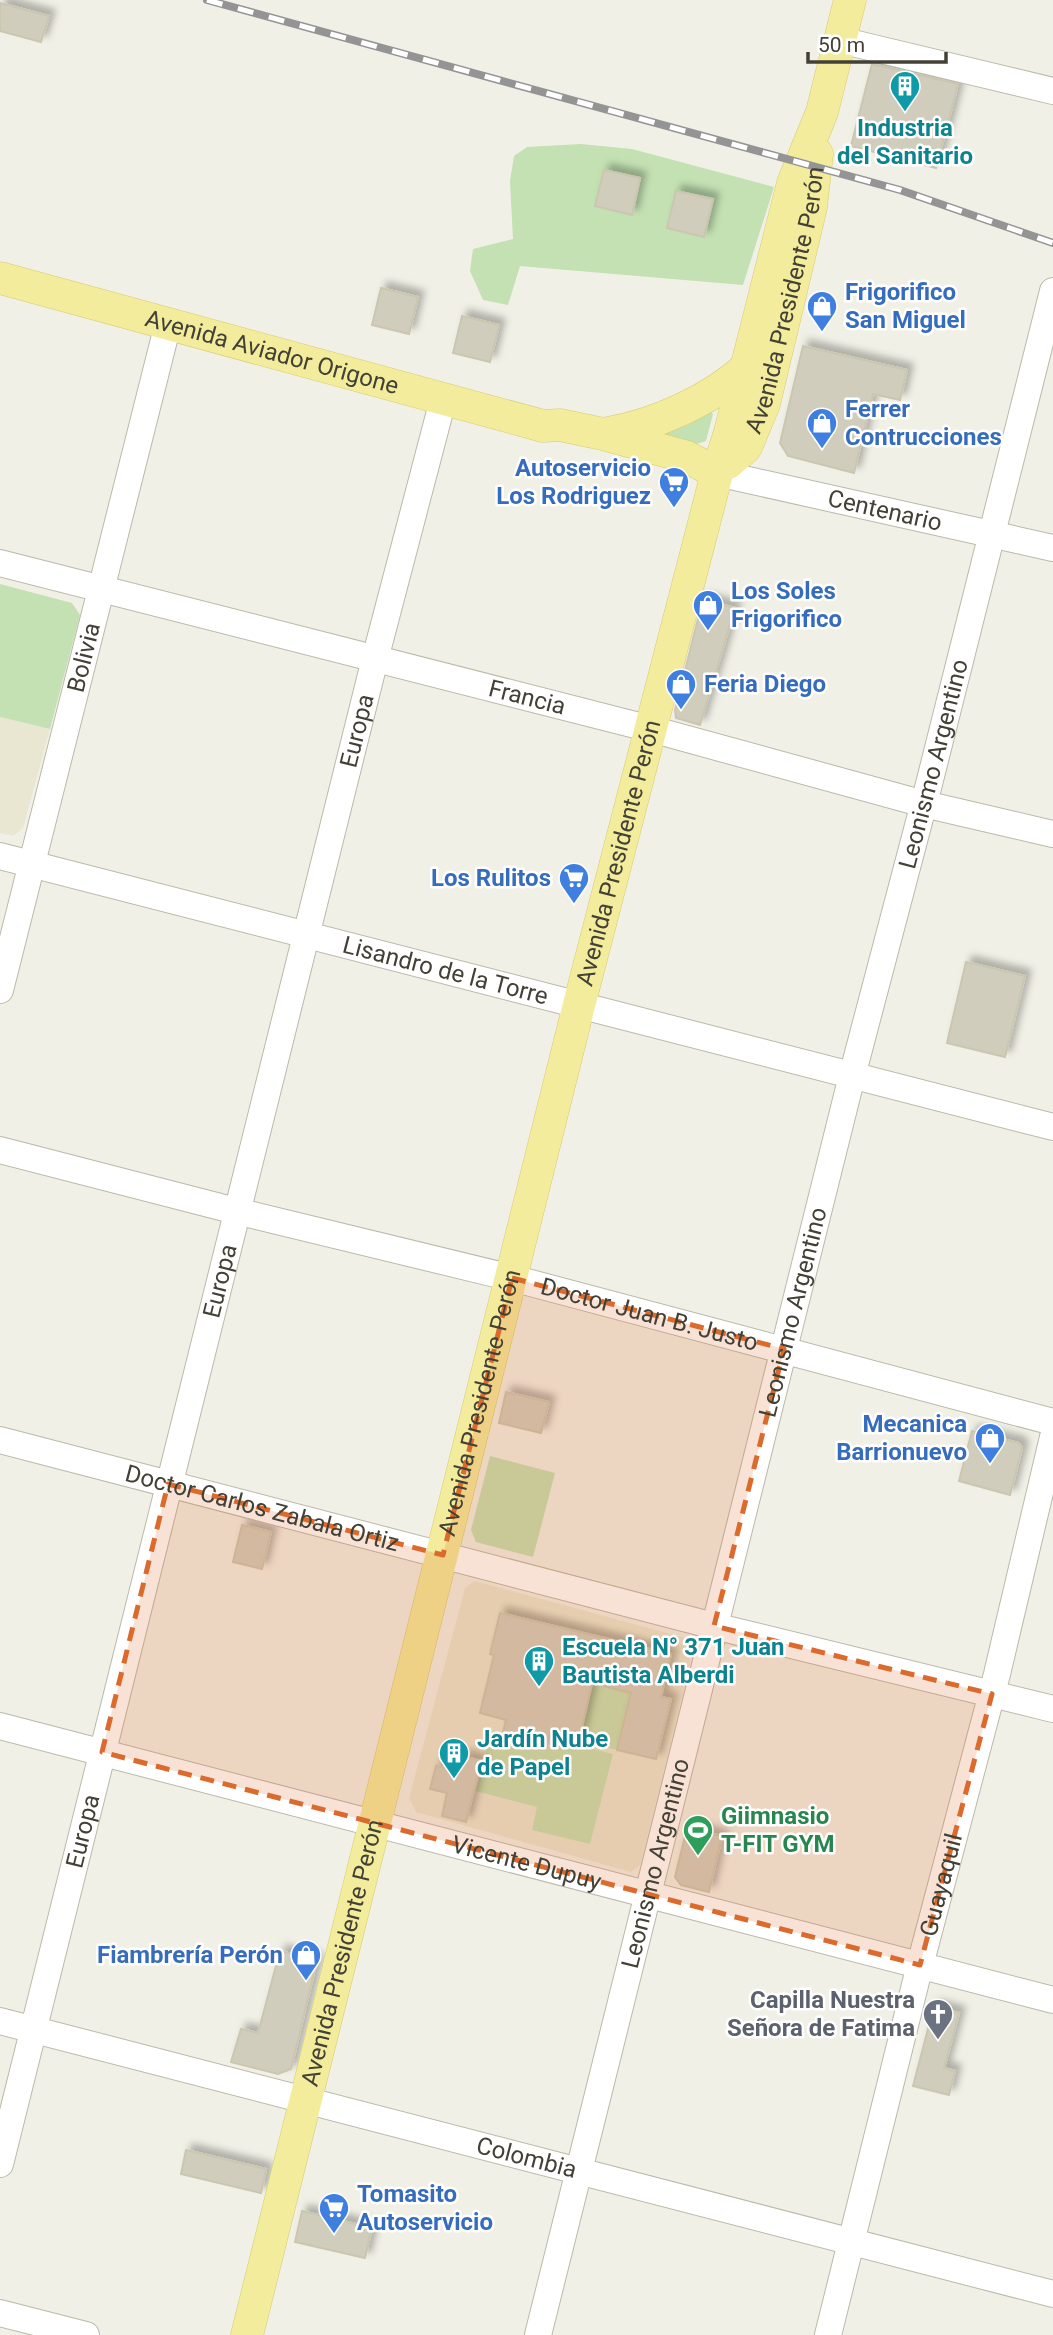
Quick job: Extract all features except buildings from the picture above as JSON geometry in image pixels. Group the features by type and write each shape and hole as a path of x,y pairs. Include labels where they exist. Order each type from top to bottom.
{"main road":[{"name":"Avenida Presidente Perón","path":"717,472 746,447 764,404 811,207 822,112 850,0"},
{"name":"Avenida Presidente Perón","path":"247,2335 579,1005 793,183 822,112"},
{"name":"Avenida Aviador Origone","path":"0,278 542,426 560,425 603,434 687,457 717,472"},
{"path":"603,434 645,425 711,394 746,368"},
{"name":"Avenida Aviador Origone","path":"542,426 561,439 685,472 717,472"}],"street":[{"path":"840,40 1053,92"},
{"name":"Leonismo Argentino","path":"538,2335 852,1076 924,804 1053,291"},
{"name":"Bolivia","path":"0,990 168,324"},
{"name":"Europa","path":"0,2164 236,1211 443,400"},
{"name":"Centenario","path":"717,472 1053,548"},
{"name":"Francia","path":"0,563 651,729 924,804 1053,834"},
{"name":"Lisandro de la Torre","path":"0,856 1053,1127"},
{"name":"Doctor Juan B. Justo","path":"0,1150 512,1278 1053,1422"},
{"name":"Guayaquil","path":"828,2335 920,1965 992,1693 1053,1437"},
{"name":"Doctor Carlos Zabala Ortiz","path":"0,1440 715,1626 1053,1709"},
{"name":"Vicente Dupuy","path":"0,1726 1053,2000"},
{"name":"Colombia","path":"0,2021 1053,2294"},
{"path":"0,2313 86,2335"}],"highlighted area":[{"path":"512,1278 784,1349 714,1626 992,1694 920,1965 102,1752 168,1484 443,1555"}],"shaded area":[{"path":"0,717 50,729 23,828 13,836 0,833"},
{"path":"475,1581 689,1639 694,1648 641,1864 631,1872 416,1812 409,1798 465,1588"}],"green space":[{"path":"581,144 632,149 774,187 743,285 520,266 508,305 483,300 470,271 473,249 513,239 510,181 514,156 527,147"},
{"path":"710,412 713,414 706,441 690,446 663,440 663,434"},
{"path":"0,584 72,603 80,615 50,729 0,717"},
{"path":"490,1456 555,1473 533,1557 476,1542 471,1530"},
{"path":"592,1683 631,1693 617,1750 579,1740"},
{"path":"491,1733 552,1748 555,1740 613,1754 590,1844 532,1830 537,1807 476,1791"}],"railway":[{"path":"207,0 900,190 1053,243"}],"place":[{"name":"Industria del Sanitario","path":"905,113"},
{"name":"Frigorifico San Miguel","path":"822,333"},
{"name":"Ferrer Contrucciones","path":"822,450"},
{"name":"Autoservicio Los Rodriguez","path":"674,509"},
{"name":"Los Soles Frigorifico","path":"708,632"},
{"name":"Feria Diego","path":"681,711"},
{"name":"Los Rulitos","path":"574,905"},
{"name":"Mecanica Barrionuevo","path":"990,1465"},
{"name":"Escuela N° 371 Juan Bautista Alberdi","path":"539,1688"},
{"name":"Jardín Nube de Papel","path":"454,1780"},
{"name":"Giimnasio T-FIT GYM","path":"698,1857"},
{"name":"Fiambrería Perón","path":"306,1982"},
{"name":"Capilla Nuestra Señora de Fatima","path":"938,2041"},
{"name":"Tomasito Autoservicio","path":"334,2235"}]}
